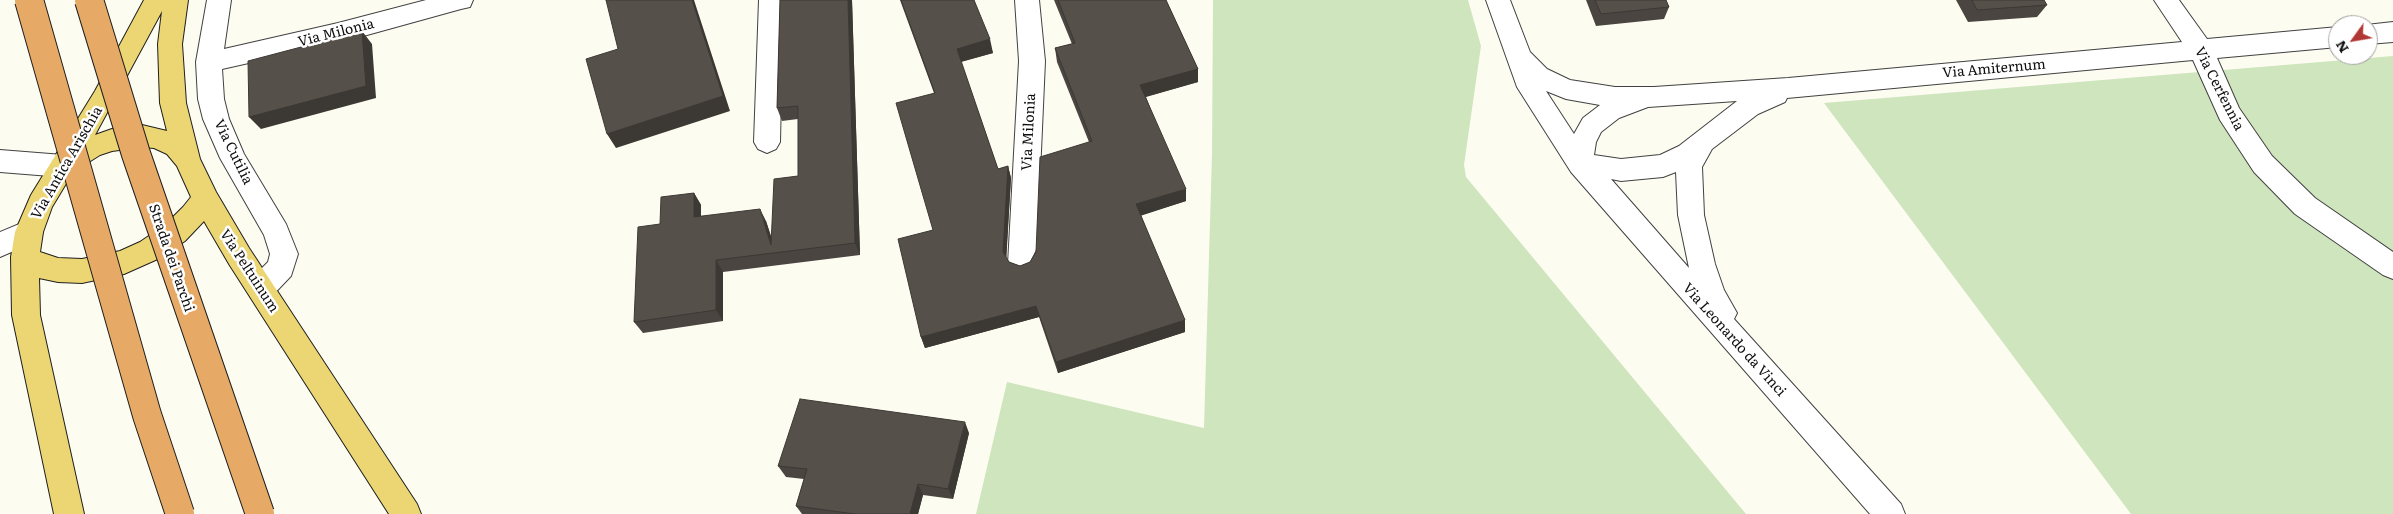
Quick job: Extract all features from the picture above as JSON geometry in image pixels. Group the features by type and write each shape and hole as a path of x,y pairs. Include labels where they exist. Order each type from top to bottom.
{"highway":[{"path":"29,0 147,415 180,514"},
{"name":"Strada dei Parchi","path":"90,0 136,154 260,514"}],"main road":[{"name":"Via Antica Arischia","path":"69,514 26,315 27,245 40,203 128,56 156,0"},
{"name":"Via Peltuinum","path":"176,0 170,44 174,102 187,158 204,198 406,514"},
{"path":"63,166 91,147 112,140 142,136 157,138 176,146 187,158"},
{"path":"27,245 39,266 58,270 82,271 124,262 150,250 175,233 193,215 204,198"}],"street":[{"name":"Via Cutilia","path":"219,0 209,62 211,99 219,125 233,158 276,232 284,254 281,268 261,288"},
{"name":"Via Milonia","path":"209,62 322,37 461,0"},
{"path":"767,142 771,0"},
{"name":"Via Milonia","path":"1022,264 1032,60 1027,0"},
{"name":"Via Amiternum","path":"1498,0 1517,55 1538,101 1580,164 1621,170 1658,168 1680,160 1749,107 1788,88"},
{"name":"Via Cerfennia","path":"2166,0 2200,49 2229,113 2257,156 2276,179 2297,200 2393,267"},
{"path":"2378,33 2393,32"},
{"name":"Via Amiternum","path":"1517,55 1538,76 1566,89 1615,97 1654,97 1788,88 2328,38"},
{"path":"1580,164 1585,135 1597,120 1625,105 1654,97"},
{"path":"1702,142 1693,157 1688,180 1695,240 1710,290 1745,351"},
{"path":"0,162 63,166"},
{"name":"Via Leonardo da Vinci","path":"1580,164 1890,514"},
{"path":"0,245 27,245"}],"green space":[{"path":"1213,0 1468,0 1481,46 1464,165 1466,177 1746,514 976,514 1007,382 1204,428 1212,154"},
{"path":"2393,56 2393,514 2131,514 1824,103 2328,61 2328,65 2378,65 2378,57"}],"building":[{"path":"606,0 692,0 723,96 607,134 586,59 618,49"},
{"path":"780,0 848,0 855,243 716,260 716,310 634,322 638,227 660,224 661,197 694,193 694,217 760,209 771,245 774,179 798,176 798,106 777,108"},
{"path":"901,0 974,0 990,39 957,49 998,169 1008,166 1003,252 1009,262 1020,266 1030,262 1036,252 1040,157 1092,141 1055,48 1075,43 1058,0 1166,0 1198,69 1140,85 1186,189 1136,204 1185,320 1056,362 1036,306 921,337 898,239 933,230 896,103 935,93"},
{"path":"1595,0 1666,0 1669,7 1601,14"},
{"path":"1972,0 2044,0 2047,5 1977,10"},
{"path":"362,31 366,86 249,117 248,61"},
{"path":"800,399 965,422 948,489 918,484 910,514 855,514 796,506 807,469 778,466"}]}
